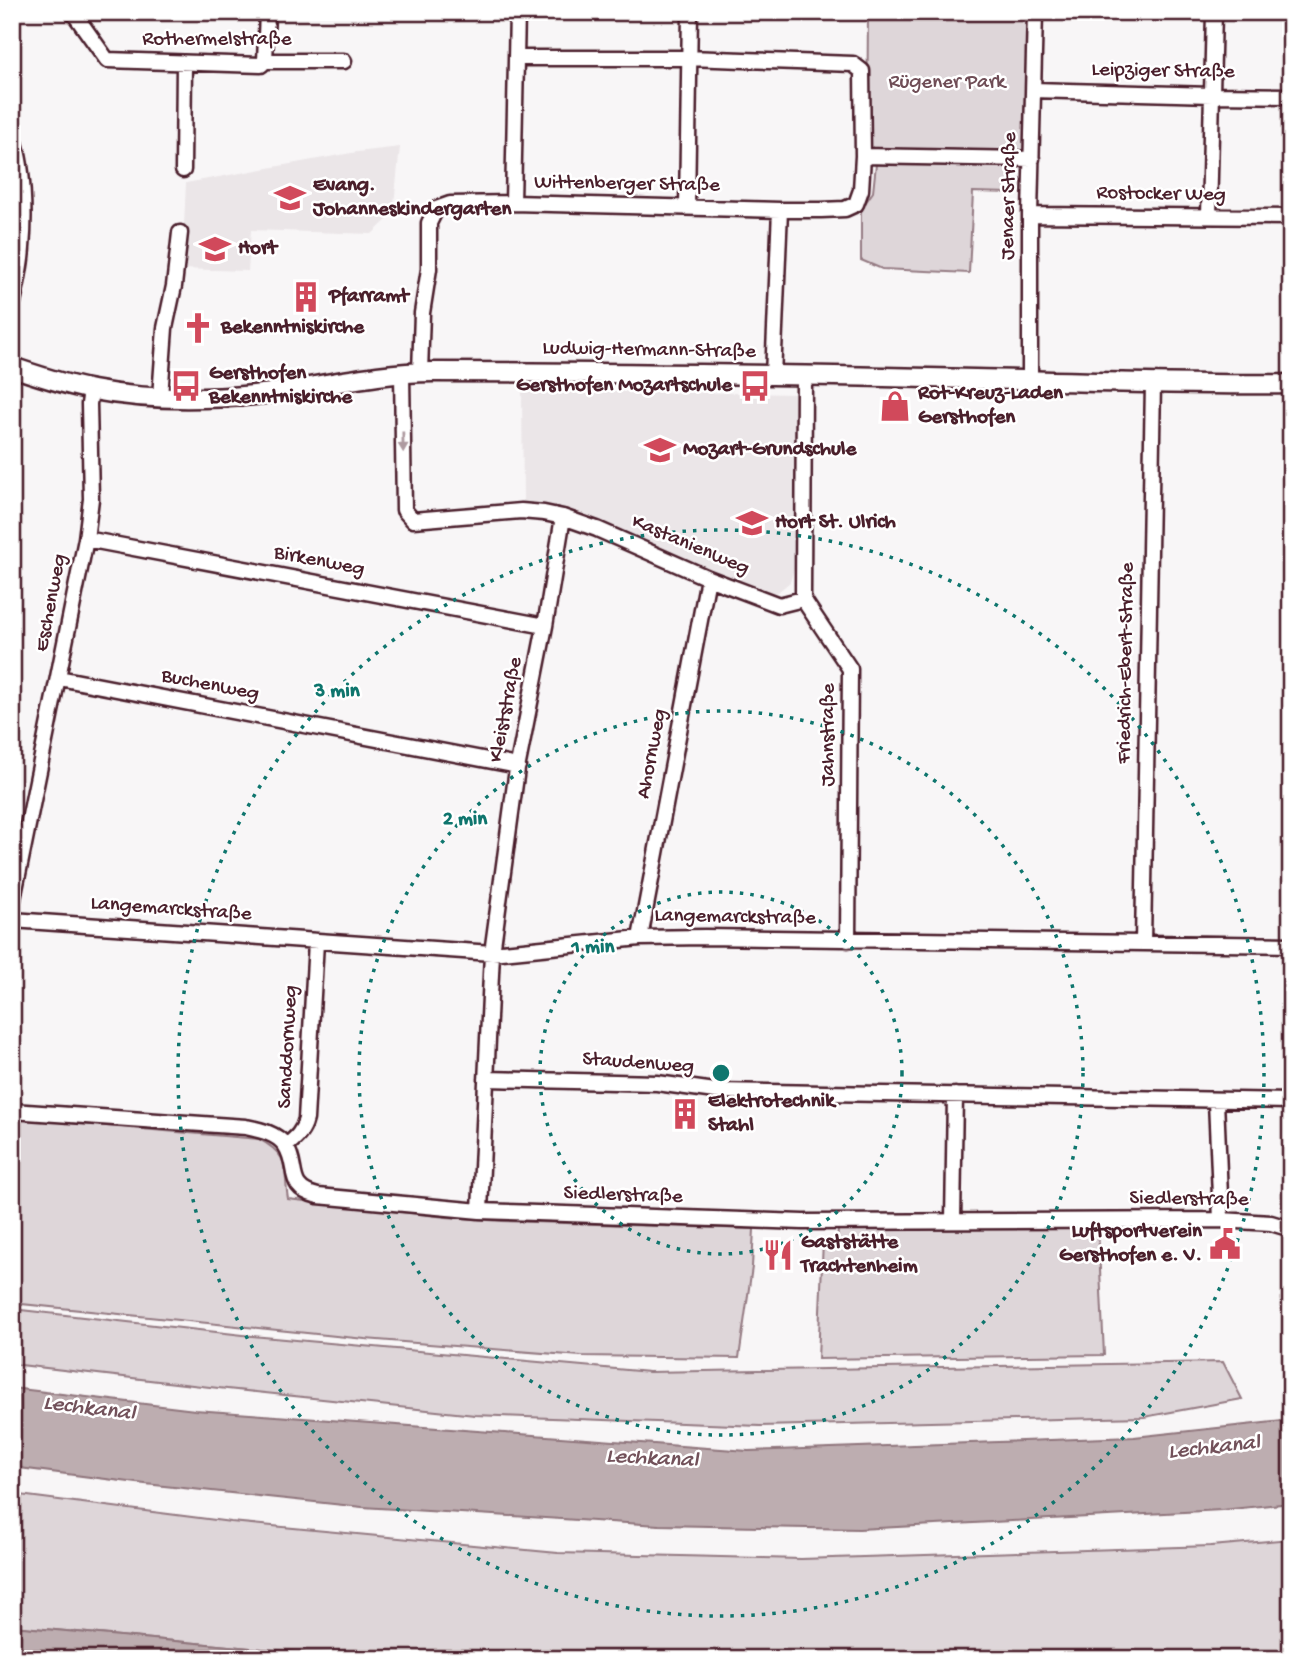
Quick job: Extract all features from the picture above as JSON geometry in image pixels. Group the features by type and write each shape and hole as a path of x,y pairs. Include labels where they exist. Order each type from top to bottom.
{"street":[{"name":"Rothermelstraße","path":"74,12 107,60 261,65 265,61 344,61"},
{"path":"265,61 267,12"},
{"path":"513,203 517,12"},
{"path":"687,208 690,12"},
{"name":"Jenaer Straße","path":"1030,381 1030,215 1035,12"},
{"path":"1209,216 1214,12"},
{"path":"516,58 688,58 853,64 862,71 863,156 1031,159"},
{"path":"183,170 184,63"},
{"name":"Leipziger Straße","path":"1033,90 1291,96"},
{"path":"12,134 22,182 22,248 12,307"},
{"name":"Wittenberger Straße","path":"411,373 429,269 429,223 436,209 450,204 513,203 780,210 845,209 856,204 861,190 863,156"},
{"path":"774,376 780,210"},
{"name":"Rostocker Weg","path":"1030,215 1291,217"},
{"path":"160,397 165,328 174,286 180,233"},
{"name":"Ludwig-Hermann-Straße","path":"12,367 91,390 186,398 254,395 411,373 1291,384"},
{"path":"411,373 404,510 412,520 521,511 563,517"},
{"path":"803,599 804,376"},
{"name":"Friedrich-Ebert-Straße","path":"1143,943 1153,383"},
{"name":"Eschenweg","path":"12,904 86,539 91,499 91,390"},
{"name":"Kastanienweg","path":"563,517 779,605 803,599"},
{"name":"Kleiststraße","path":"480,1211 492,953 518,766 563,517"},
{"name":"Birkenweg","path":"86,539 545,626"},
{"name":"Ahornweg","path":"640,938 708,578"},
{"name":"Jahnstraße","path":"803,599 850,668 848,940"},
{"name":"Buchenweg","path":"59,678 518,766"},
{"name":"Langemarckstraße","path":"12,920 492,953 640,938 705,937 1291,945"},
{"name":"Sanddornweg","path":"286,1146 304,1129 306,1119 316,942"},
{"name":"Staudenweg","path":"486,1079 657,1083 715,1091 1291,1101"},
{"path":"953,1221 955,1095"},
{"path":"1216,1101 1221,1220"},
{"path":"12,1111 246,1127 264,1130 286,1146"},
{"name":"Siedlerstraße","path":"286,1146 295,1181 301,1190 308,1194 480,1211 803,1222 1221,1220 1271,1223 1291,1229"},
{"name":"Siedlerstraße","path":"1271,1223 1291,1216"}],"shaded area":[{"name":"Evang. Johanneskindergarten","path":"400,147 393,214 372,234 251,230 248,271 179,269 186,183 357,152"},
{"name":"Mozart-Grundschule","path":"522,390 799,394 794,569 790,582 778,592 767,593 570,510 523,505"}],"green space":[{"name":"Rügener Park","path":"868,12 1027,12 1024,153 867,151"},
{"path":"876,164 1012,166 1011,193 973,192 969,273 882,269 861,260 861,209 873,192"},
{"path":"12,1118 259,1139 281,1157 288,1199 502,1221 754,1229 752,1267 739,1358 581,1356 365,1339 12,1303 12,1230 21,1179 12,1177"},
{"path":"1098,1227 1104,1355 818,1359 823,1240 837,1241 838,1230"},
{"path":"12,1309 252,1336 649,1372 1223,1362 1242,1399 1144,1417 760,1426 475,1415 12,1364"},
{"path":"12,1494 231,1522 558,1553 801,1559 1211,1546 1291,1539 1291,1654 1216,1659 477,1659 306,1653 12,1626"}],"water":[{"name":"Lechkanal","path":"12,1388 195,1410 748,1451 1134,1437 1291,1420 1291,1503 1222,1510 859,1529 659,1525 362,1507 12,1467"},
{"path":"12,1626 306,1653 477,1659 12,1659"},
{"path":"1291,1654 1291,1659 1217,1659"}],"place":[{"name":"Evang. Johanneskindergarten","path":"290,198"},
{"name":"Hort","path":"215,249"},
{"name":"Pfarramt","path":"306,297"},
{"name":"Bekenntniskirche","path":"198,328"},
{"name":"Gersthofen Bekenntniskirche","path":"186,386"},
{"name":"Gersthofen Mozartschule","path":"755,386"},
{"name":"Rot-Kreuz-Laden Gersthofen","path":"895,406"},
{"name":"Mozart-Grundschule","path":"660,450"},
{"name":"Hort St. Ulrich","path":"752,523"},
{"name":"Elektrotechnik Stahl","path":"685,1114"},
{"name":"Luftsportverein Gersthofen e. V.","path":"1225,1244"},
{"name":"Gaststätte Trachtenheim","path":"778,1255"}]}
